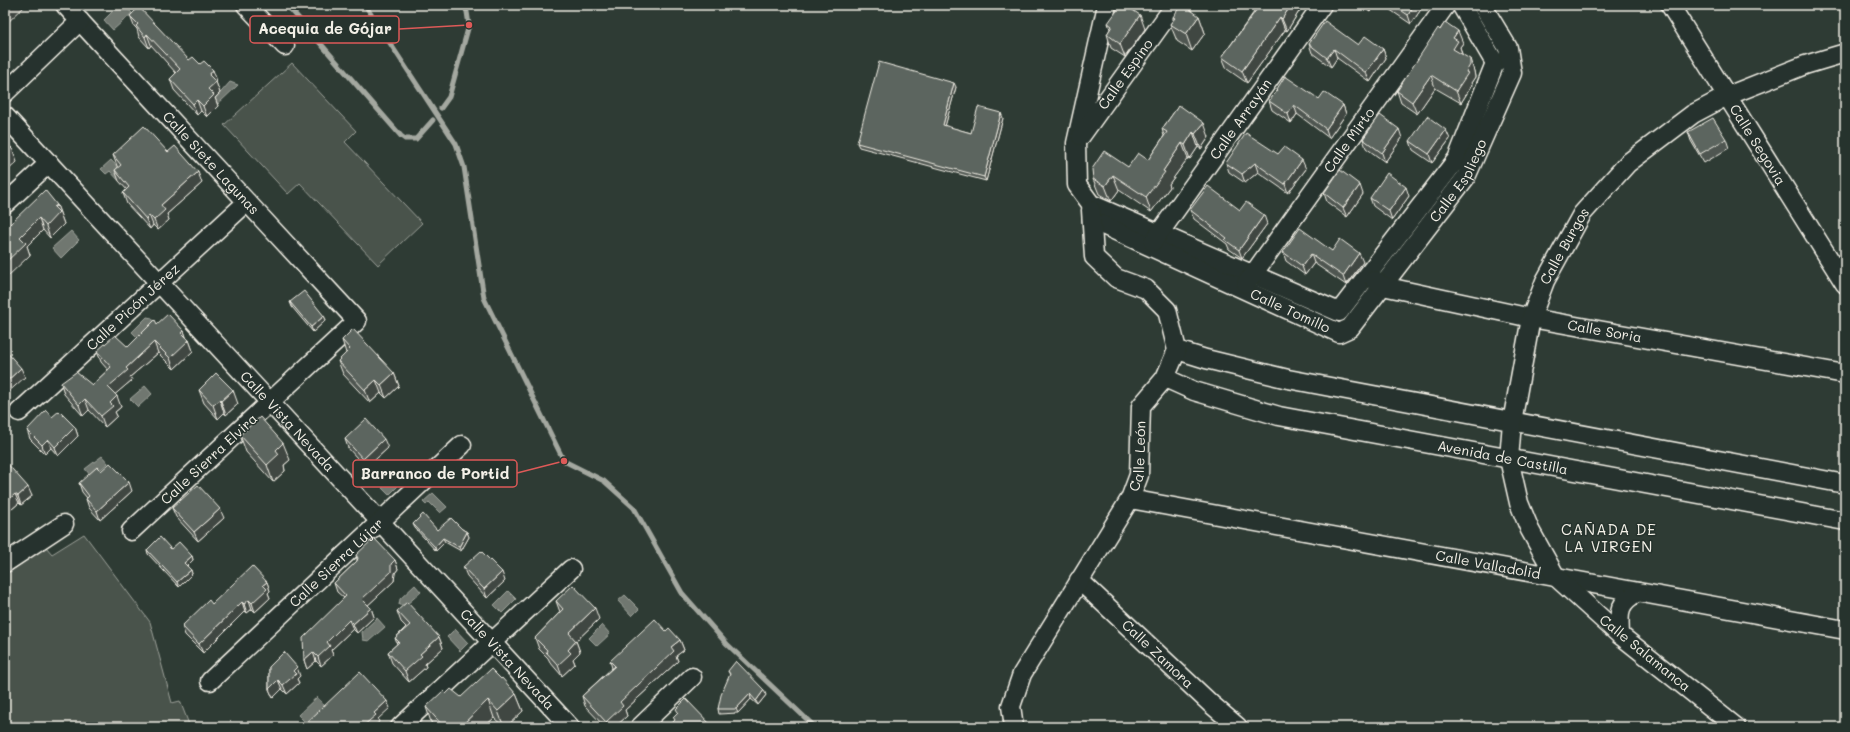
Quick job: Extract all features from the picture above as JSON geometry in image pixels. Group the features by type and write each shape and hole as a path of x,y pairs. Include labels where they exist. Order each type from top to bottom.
{"street":[{"name":"Calle Siete Lagunas","path":"65,5 357,321"},
{"path":"246,5 285,46"},
{"path":"1107,5 1076,143 1077,185 1091,212 1094,257 1116,278 1146,289 1166,310 1177,350 1206,359 1288,379 1845,484"},
{"name":"Calle Espino","path":"1076,143 1175,5"},
{"name":"Calle Arrayán","path":"1155,240 1322,5"},
{"name":"Calle Mirto","path":"1247,282 1446,5"},
{"name":"Calle Espliego","path":"1339,312 1457,158 1495,63 1461,5"},
{"name":"Calle Espliego","path":"1339,333 1350,328 1466,177 1512,73 1508,48 1482,5"},
{"name":"Calle Segovia","path":"1670,5 1845,284"},
{"path":"5,93 80,21"},
{"name":"Calle Burgos","path":"1556,578 1530,530 1519,503 1509,459 1512,422 1531,318 1545,281 1582,214 1628,163 1693,114 1726,96 1805,65 1845,53"},
{"name":"Calle Vista Nevada","path":"5,116 570,727"},
{"path":"5,204 49,163"},
{"name":"Calle Picón Jérez","path":"19,412 247,202"},
{"name":"Calle Tomillo","path":"1091,212 1247,282 1339,333"},
{"name":"Calle Soria","path":"1368,276 1383,286 1531,318 1845,374"},
{"name":"Calle Tomillo","path":"1247,282 1339,312"},
{"name":"Calle Sierra Elvira","path":"131,531 357,321"},
{"name":"Calle León","path":"1014,727 1011,706 1022,674 1130,499 1139,475 1142,406 1165,378 1177,350"},
{"name":"Avenida de Castilla","path":"1165,378 1194,392 1279,416 1845,521"},
{"name":"Calle Sierra Lújar","path":"210,681 462,445"},
{"name":"Calle Valladolid","path":"1130,499 1845,630"},
{"path":"5,563 64,524"},
{"path":"400,727 571,569"},
{"name":"Calle Salamanca","path":"1556,578 1620,635 1736,727"},
{"name":"Calle Zamora","path":"1079,580 1211,704 1238,727"},
{"path":"1620,635 1620,608 1627,598 1638,592"},
{"path":"640,727 692,677"}],"shaded area":[{"path":"119,5 124,5 132,13 113,30 104,20"},
{"path":"292,63 356,131 345,142 422,223 378,265 300,183 288,194 224,125"},
{"path":"230,82 238,85 218,104 214,100"},
{"path":"111,160 125,175 119,181 110,171 106,174 101,169"},
{"path":"71,231 79,240 61,258 52,248"},
{"path":"147,317 152,318 154,322 139,339 132,332"},
{"path":"145,386 152,394 138,407 130,399"},
{"path":"102,456 108,463 92,477 85,469"},
{"path":"397,474 403,481 389,495 382,488"},
{"path":"433,493 447,507 440,513 429,502 426,505 423,502"},
{"path":"84,534 150,622 172,703 180,701 190,727 5,727 5,575 46,547 52,554"},
{"path":"415,585 421,592 406,605 399,605 400,599"},
{"path":"508,591 516,599 502,613 494,605"},
{"path":"625,595 639,609 632,616 618,601"},
{"path":"377,618 385,627 369,641 363,640 362,632"},
{"path":"602,625 610,634 597,646 589,638"},
{"path":"455,629 468,643 460,651 447,637"},
{"path":"317,697 328,710 307,724 298,715"}],"building":[{"path":"5,5 10,5 5,10"},
{"path":"1121,5 1125,5 1140,15 1120,44 1107,34 1112,26 1108,23"},
{"path":"1181,5 1184,5 1199,16 1186,34 1170,24 1175,18 1173,17"},
{"path":"1291,5 1282,19 1280,17 1242,71 1222,57 1257,9 1252,6"},
{"path":"1393,5 1414,5 1408,15"},
{"path":"139,7 189,60 193,57 200,64 204,61 213,70 209,75 216,82 208,89 214,95 203,106 197,100 193,104 170,79 180,69 147,34 145,37 136,26 138,24 130,16"},
{"path":"1325,21 1358,45 1365,36 1383,49 1366,73 1334,49 1327,58 1309,44"},
{"path":"1445,22 1458,31 1453,38 1458,41 1453,49 1470,59 1470,65 1466,72 1468,73 1456,91 1431,75 1412,102 1397,91 1438,28 1440,30"},
{"path":"879,62 954,83 943,125 971,133 978,107 1001,113 984,177 857,143"},
{"path":"1285,76 1319,99 1324,92 1343,105 1326,129 1294,105 1288,114 1269,101 1278,90 1277,89"},
{"path":"1179,105 1204,123 1195,134 1193,132 1185,145 1182,143 1163,171 1165,172 1146,197 1113,175 1105,186 1093,179 1092,169 1104,151 1128,167 1138,153 1148,160 1167,132 1162,129"},
{"path":"1380,115 1399,129 1382,153 1363,139"},
{"path":"1427,116 1446,130 1429,154 1410,141"},
{"path":"1713,118 1726,139 1700,154 1688,132"},
{"path":"144,126 168,152 175,146 198,172 161,205 165,210 154,220 149,215 146,219 123,193 129,187 115,170 121,165 113,155"},
{"path":"1246,133 1278,154 1284,147 1302,160 1285,184 1255,163 1242,174 1226,163"},
{"path":"5,141 12,148 5,155"},
{"path":"1340,170 1360,185 1343,208 1324,193"},
{"path":"1387,173 1406,187 1389,211 1370,198"},
{"path":"1208,186 1240,210 1246,202 1264,215 1239,250 1225,240 1227,238 1190,210"},
{"path":"45,190 57,205 54,207 59,212 46,226 39,218 20,237 26,243 5,263 5,225 7,223 9,225"},
{"path":"1300,228 1332,251 1340,239 1359,253 1343,276 1311,254 1302,266 1283,252"},
{"path":"304,291 324,316 311,327 290,302"},
{"path":"168,314 184,331 182,333 189,340 170,358 154,342 126,368 128,370 108,387 117,396 110,403 113,406 101,416 85,399 79,405 61,383 76,372 92,385 111,367 97,351 115,335 128,347 155,320 157,324"},
{"path":"353,329 394,373 381,385 376,380 365,390 338,361 350,349 342,340"},
{"path":"5,350 21,368 5,383"},
{"path":"216,373 233,390 221,401 220,400 213,405 199,390"},
{"path":"46,410 52,417 59,411 75,427 55,447 48,439 42,445 27,430"},
{"path":"260,417 283,443 276,450 279,454 267,465 240,435"},
{"path":"366,419 384,439 363,459 345,439"},
{"path":"5,461 28,487 18,496 15,494 5,503"},
{"path":"110,463 129,482 97,511 86,499 89,496 79,483 97,467 101,471"},
{"path":"198,485 220,509 194,532 172,508"},
{"path":"423,514 437,530 451,518 467,532 459,547 443,538 435,547 413,524"},
{"path":"160,537 171,549 179,542 192,556 184,563 191,570 177,582 147,550"},
{"path":"374,538 395,560 391,564 391,572 362,599 371,608 353,624 349,620 327,642 330,646 318,657 313,652 304,660 303,638 346,596 334,583 357,561 358,558 356,555"},
{"path":"481,551 502,572 484,589 463,567"},
{"path":"252,566 267,582 263,585 267,589 252,603 249,600 244,604 242,602 199,644 182,626 209,600 212,604"},
{"path":"573,585 595,608 569,633 576,641 568,650 571,653 558,665 546,652 547,650 535,638 563,609 556,601"},
{"path":"407,602 439,637 420,654 422,656 405,671 388,652 399,642 395,638 410,625 397,611"},
{"path":"655,619 666,631 669,628 680,640 671,647 674,651 620,702 623,706 606,722 582,696 615,666 610,661"},
{"path":"284,652 297,667 293,671 296,674 283,685 278,680 269,689 269,667"},
{"path":"736,661 764,690 756,701 750,694 736,709 718,709 721,695 730,674 728,671"},
{"path":"491,669 501,679 502,678 516,694 498,711 488,700 460,727 444,727 426,707 443,691 446,694 451,689 461,697"},
{"path":"360,672 387,701 374,713 376,715 362,727 302,727"},
{"path":"686,699 711,725 709,727 668,727 675,720 673,717 678,712 676,709"}],"waterway":[{"path":"287,5 401,136 405,139 416,139 433,120"},
{"path":"365,5 456,144 464,167 484,298 564,461 604,481 634,508 682,593 727,644 815,727"},
{"path":"441,108 449,97 469,25 467,12 464,5"}],"place":[{"name":"Acequia de Gójar","path":"469,25"},
{"name":"Barranco de Portid","path":"564,461"}],"district":[{"name":"CAÑADA DE LA VIRGEN","path":"1609,538"}]}
